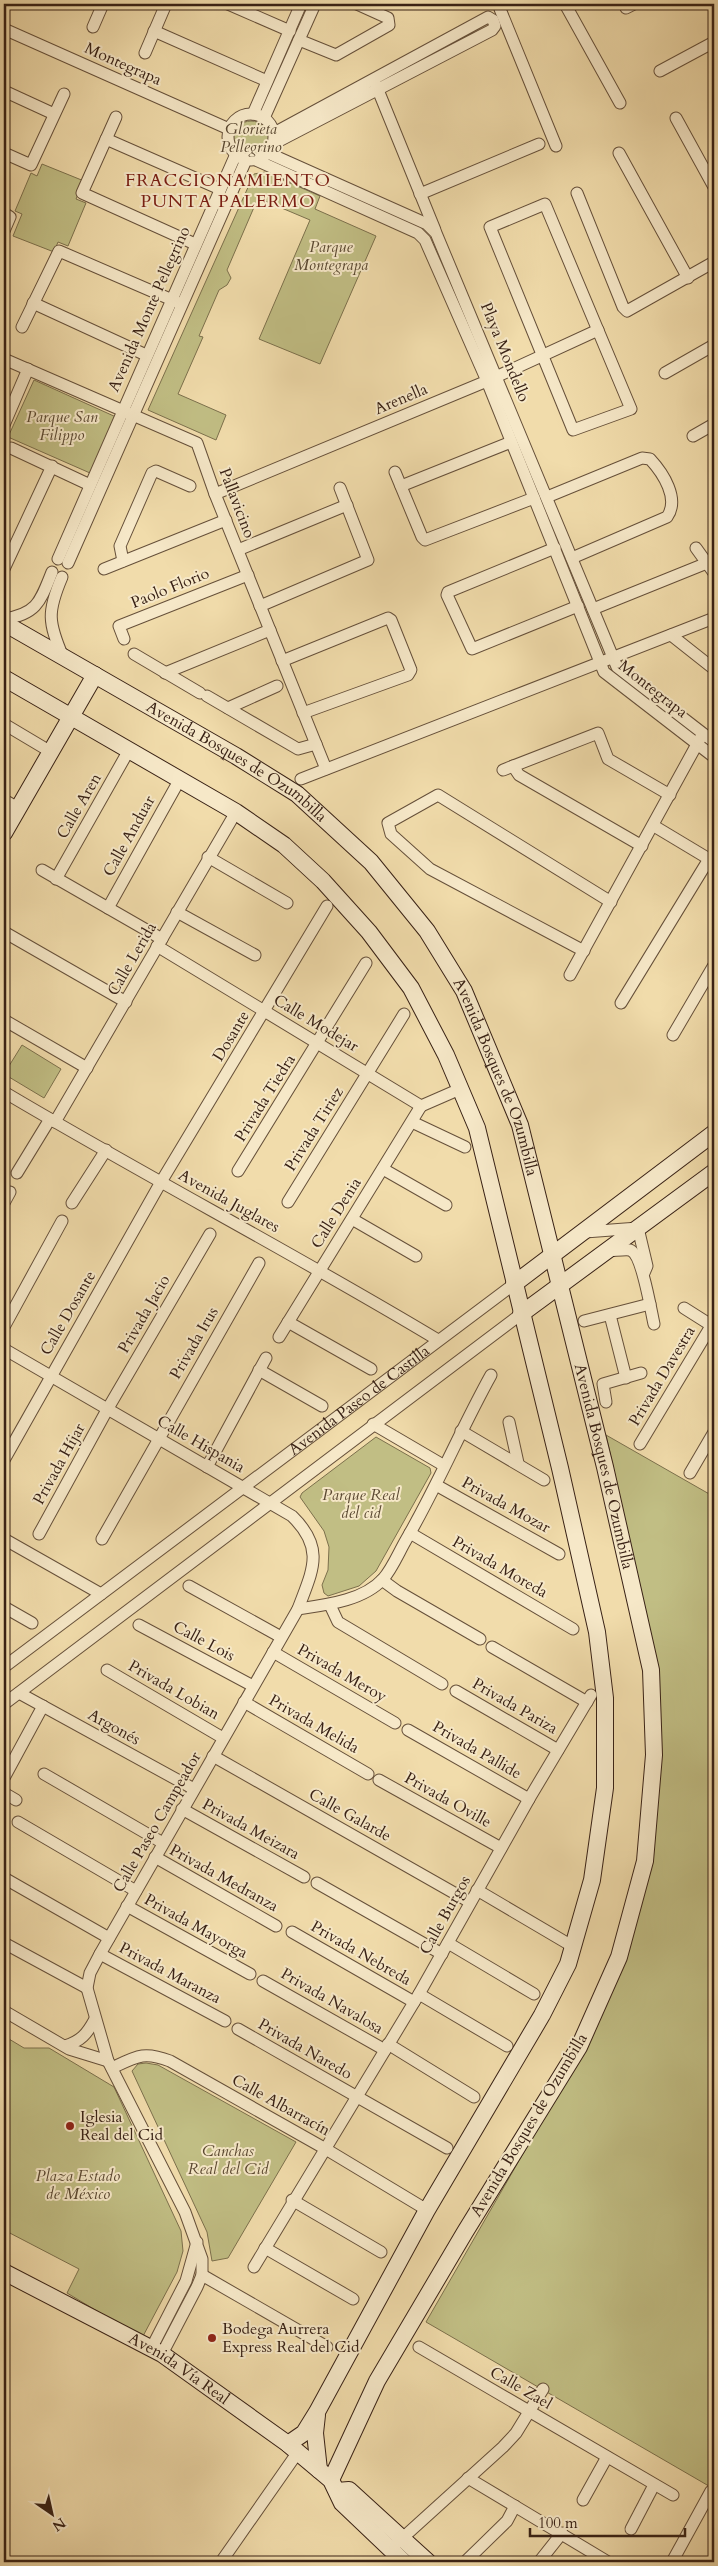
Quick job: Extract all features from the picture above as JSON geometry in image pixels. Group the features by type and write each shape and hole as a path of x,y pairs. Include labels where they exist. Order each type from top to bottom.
{"main road":[{"name":"Avenida Bosques de Ozumbilla","path":"4,624 236,756 297,794 371,862 427,931 464,991 517,1116 605,1467 651,1670 654,1755 645,1861 620,1957 579,2047 465,2232 377,2381 329,2480"},
{"path":"4,832 11,804 51,752 95,675"},
{"name":"Avenida Bosques de Ozumbilla","path":"4,678 236,812 284,844 323,881 369,932 411,988 446,1055 477,1128 560,1468 597,1632 605,1698 605,1788 592,1880 568,1964 542,2016 427,2210 317,2412 293,2448"},
{"name":"Avenida Paseo de Castilla","path":"514,1284 714,1133"},
{"name":"Avenida Paseo de Castilla","path":"521,1314 714,1172"},
{"name":"Avenida Vía Real","path":"4,2272 156,2352 293,2448 329,2480 349,2490 428,2562"},
{"name":"Avenida Bosques de Ozumbilla","path":"317,2412 315,2433 329,2480"},
{"name":"Avenida Vía Real","path":"329,2480 342,2502 404,2562"}],"street":[{"path":"145,53 166,4"},
{"path":"228,4 290,31"},
{"path":"272,143 258,116 268,81 302,4"},
{"path":"258,116 300,40 315,4"},
{"path":"300,40 331,55 336,55 389,25 388,18 357,4"},
{"path":"499,4 556,146"},
{"path":"565,4 620,103"},
{"path":"93,28 99,5"},
{"path":"258,116 243,116 235,121 230,129 229,143 246,158 372,79 488,17 493,20 495,26 492,30 272,143"},
{"name":"Montegrapa","path":"4,29 230,129"},
{"path":"154,31 268,81"},
{"path":"660,71 714,42"},
{"path":"372,79 436,232"},
{"path":"4,91 54,114"},
{"path":"4,153 31,165 64,94"},
{"path":"116,117 82,193 195,244"},
{"path":"676,118 714,187"},
{"path":"106,139 220,189"},
{"name":"Playa Mondello","path":"272,143 361,201 418,233 425,240 547,497 613,658"},
{"path":"420,194 539,144"},
{"path":"619,153 688,278"},
{"name":"Playa Mondello","path":"246,158 427,224 436,232 492,378 511,442 600,662"},
{"name":"Avenida Monte Pellegrino","path":"70,546 90,484 195,244 220,189 246,158"},
{"name":"Avenida Monte Pellegrino","path":"63,561 134,416 246,158"},
{"path":"577,193 623,307 627,311 714,262"},
{"path":"545,204 631,409 573,430 541,355 490,227 545,204"},
{"path":"4,213 10,217 4,231"},
{"path":"22,326 55,257 61,251 182,304"},
{"path":"33,303 146,355"},
{"name":"Arenella","path":"215,494 492,378 598,330"},
{"path":"665,373 714,345"},
{"name":"Pallavicino","path":"4,359 197,443 215,494 326,770"},
{"path":"4,425 28,369"},
{"path":"693,436 714,424"},
{"path":"401,486 511,442"},
{"path":"11,448 90,484"},
{"path":"547,497 642,458 650,458 658,466 674,500 673,509 668,517 572,558"},
{"path":"4,569 52,466"},
{"path":"123,561 120,546 152,473 156,471 190,486"},
{"path":"394,472 425,540 534,498"},
{"path":"260,606 368,560 340,488"},
{"path":"238,550 347,505"},
{"path":"104,569 226,520"},
{"path":"555,548 448,592 447,595 472,649 578,606"},
{"path":"696,548 714,573"},
{"path":"593,609 707,563"},
{"name":"Paolo Florio","path":"124,639 119,626 248,575"},
{"path":"4,619 21,616 31,610 38,604 54,580 50,606 51,624 63,657"},
{"path":"282,661 388,618 391,620 411,670 408,675 303,713"},
{"path":"301,779 714,618"},
{"path":"166,673 270,630"},
{"path":"671,635 714,669"},
{"path":"134,654 298,749 316,744"},
{"name":"Montegrapa","path":"613,658 617,666 701,739 714,757"},
{"name":"Montegrapa","path":"600,662 604,672 701,739 714,742"},
{"path":"228,708 277,686"},
{"path":"4,724 51,752"},
{"path":"642,846 508,768 598,733 608,759 670,795"},
{"path":"570,975 701,739"},
{"name":"Calle Aren","path":"56,879 130,750"},
{"name":"Calle Anduar","path":"108,908 180,779"},
{"path":"584,951 430,869 391,834 388,823 438,795 611,902"},
{"name":"Calle Lerida","path":"17,1173 87,1068 208,857 236,812"},
{"path":"621,1003 712,860 654,826"},
{"path":"208,857 287,903"},
{"name":"Calle Modejar","path":"42,870 108,908 265,1011 421,1106"},
{"name":"Dosante","path":"161,1182 327,906"},
{"path":"177,912 255,955"},
{"path":"4,932 126,1002"},
{"name":"Privada Tiedra","path":"238,1171 366,963"},
{"path":"674,1035 714,966"},
{"name":"Privada Tiriez","path":"288,1202 404,1014"},
{"path":"4,1020 87,1068"},
{"path":"421,1106 460,1089"},
{"name":"Avenida Juglares","path":"4,1092 320,1270 438,1340"},
{"name":"Calle Denia","path":"279,1337 421,1106"},
{"path":"412,1122 465,1147"},
{"path":"72,1203 106,1150"},
{"path":"383,1169 446,1205"},
{"name":"Calle Dosante","path":"4,1460 161,1182"},
{"path":"4,1203 10,1192"},
{"path":"352,1219 416,1256"},
{"path":"4,1327 62,1221"},
{"path":"585,1232 638,1228 638,1250 647,1266 644,1273 654,1324"},
{"name":"Privada Jacio","path":"107,1410 210,1234"},
{"path":"607,1250 638,1250"},
{"name":"Privada Irus","path":"102,1539 259,1263"},
{"name":"Avenida Paseo de Castilla","path":"4,1667 514,1284"},
{"path":"584,1321 650,1304"},
{"path":"684,1308 713,1325"},
{"name":"Avenida Paseo de Castilla","path":"4,1704 521,1314"},
{"path":"610,1314 626,1378"},
{"path":"288,1322 371,1369"},
{"name":"Privada Davestra","path":"640,1444 713,1325"},
{"name":"Calle Hispania","path":"4,1349 292,1516 304,1528 315,1554 313,1569 298,1609"},
{"path":"207,1467 266,1358"},
{"path":"260,1370 322,1406"},
{"path":"606,1402 603,1384 642,1373"},
{"path":"298,1609 330,1605 360,1594 382,1580 410,1533 436,1484 460,1431 492,1375"},
{"name":"Privada Híjar","path":"39,1534 107,1410"},
{"path":"509,1422 518,1463"},
{"path":"373,1424 444,1466"},
{"path":"460,1431 518,1463 544,1480"},
{"path":"690,1473 714,1432"},
{"name":"Privada Mozar","path":"436,1484 559,1554"},
{"name":"Privada Moreda","path":"410,1533 573,1629"},
{"path":"4,1539 101,1594"},
{"path":"382,1580 397,1591 480,1639"},
{"path":"189,1586 281,1637"},
{"path":"330,1605 338,1622 442,1684"},
{"path":"4,1607 32,1623"},
{"name":"Calle Paseo Campeador","path":"87,1988 90,1973 100,1954 298,1609"},
{"name":"Calle Lois","path":"139,1625 253,1686"},
{"name":"Calle Burgos","path":"254,2267 292,2200 442,1954 529,1799 589,1699 492,1647"},
{"name":"Privada Meroy","path":"273,1652 395,1723"},
{"name":"Privada Lobian","path":"107,1670 223,1738"},
{"name":"Privada Pariza","path":"456,1691 558,1750"},
{"name":"Argonés","path":"19,1693 194,1789"},
{"name":"Privada Melida","path":"244,1702 368,1774"},
{"path":"4,1778 42,1706"},
{"name":"Privada Pallide","path":"408,1730 529,1799"},
{"name":"Calle Galarde","path":"213,1756 470,1902"},
{"path":"44,1774 163,1842"},
{"name":"Privada Oville","path":"379,1780 501,1848"},
{"path":"4,1793 16,1800"},
{"name":"Privada Meizara","path":"182,1809 304,1877"},
{"path":"18,1822 136,1891"},
{"name":"Privada Medranza","path":"155,1857 276,1926"},
{"path":"4,1878 109,1938"},
{"path":"317,1883 442,1954"},
{"path":"477,1890 572,1946"},
{"name":"Privada Mayorga","path":"127,1906 250,1974"},
{"name":"Privada Nebreda","path":"292,1932 507,2046"},
{"path":"4,1943 87,1988 110,2064 185,2212 197,2242 202,2259 202,2275 178,2322 156,2352"},
{"path":"448,1943 534,1994"},
{"name":"Privada Maranza","path":"100,1954 225,2021"},
{"name":"Privada Navalosa","path":"263,1981 474,2097"},
{"path":"4,2011 65,2046 110,2064"},
{"path":"65,2046 78,2042 88,2033 96,2019"},
{"name":"Privada Naredo","path":"238,2029 447,2148"},
{"name":"Calle Albarracín","path":"110,2064 140,2055 154,2055 170,2061 324,2148 427,2210"},
{"path":"292,2200 381,2252"},
{"path":"156,2352 167,2316 186,2281 197,2242"},
{"path":"265,2248 353,2299"},
{"path":"202,2275 327,2348"},
{"path":"186,2281 197,2287"},
{"path":"167,2316 178,2322"},
{"name":"Calle Zael","path":"419,2347 673,2495"},
{"path":"391,2549 503,2448 516,2433 543,2389"},
{"path":"221,2562 293,2448"},
{"path":"584,2500 607,2457"},
{"path":"468,2478 608,2562"},
{"path":"631,2529 654,2485"},
{"path":"672,2562 711,2491"},
{"path":"466,2562 507,2522 515,2506"},
{"path":"540,2562 562,2533"}],"green space":[{"name":"Glorieta Pellegrino","path":"251,121 258,122 264,126 268,132 268,146 264,152 258,156 251,157 244,156 238,152 234,146 233,139 234,132 238,126 244,122"},
{"path":"42,164 84,181 76,199 86,203 68,246 58,242 54,252 13,236 22,214 15,211 31,173 37,176"},
{"name":"Parque Montegrapa","path":"265,172 320,196 315,209 376,236 320,364 259,339 310,220 258,198 227,270 231,278 227,285 219,290 199,336 203,337 178,394 226,415 216,440 148,410 254,174"},
{"name":"Parque San Filippo","path":"34,380 116,417 90,473 8,437"},
{"path":"22,1045 61,1069 44,1098 4,1074"},
{"path":"606,1435 711,1495 714,1491 714,2489 426,2322 550,2107 647,1870 647,1619"},
{"name":"Parque Real del cid","path":"376,1437 430,1468 431,1473 376,1571 359,1586 328,1596 324,1593 322,1585 328,1570 329,1547 324,1531 300,1497 302,1493"},
{"name":"Plaza Estado de México","path":"4,2036 24,2048 49,2048 114,2087 181,2231 183,2251 177,2272 142,2338 67,2293 79,2269 4,2230"},
{"name":"Canchas Real del Cid","path":"138,2064 158,2065 296,2142 228,2258 212,2261 207,2232 132,2071"}],"place":[{"name":"Iglesia Real del Cid","path":"70,2126"},
{"name":"Bodega Aurrera Express Real del Cid","path":"212,2338"}],"district":[{"name":"FRACCIONAMIENTO PUNTA PALERMO","path":"228,190"}]}
